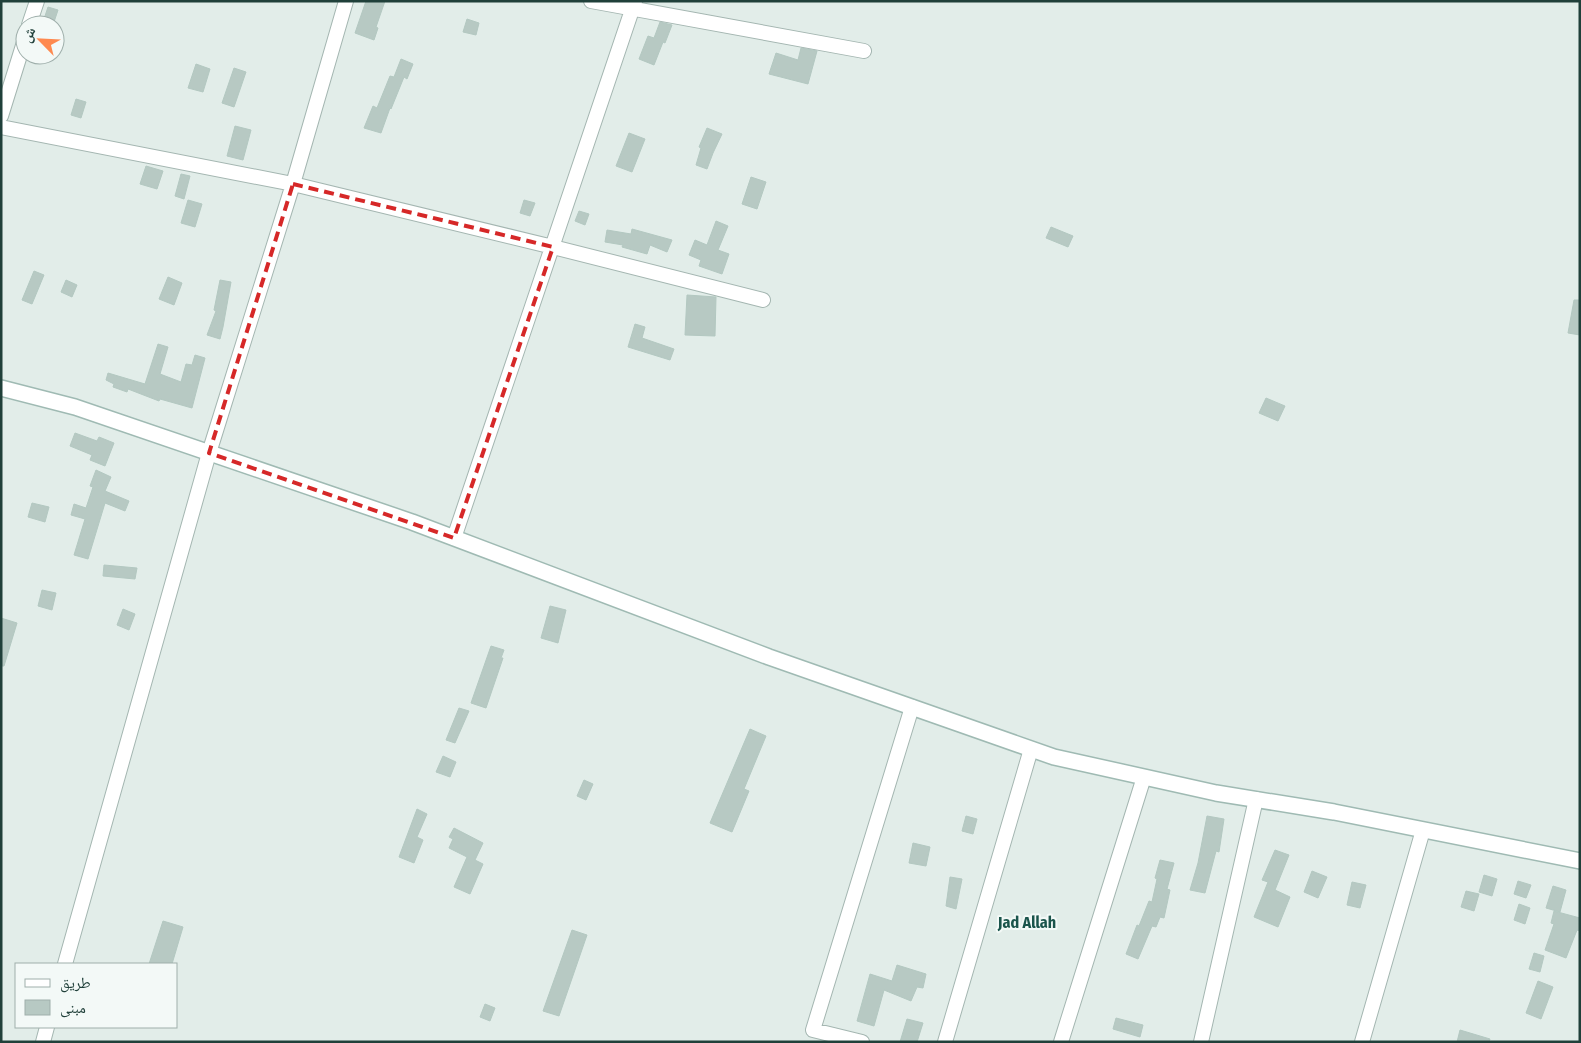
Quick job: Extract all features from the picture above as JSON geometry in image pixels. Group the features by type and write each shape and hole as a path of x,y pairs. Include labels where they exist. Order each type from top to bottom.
{"street":[{"path":"32,15 37,1"},
{"path":"65,963 209,453 293,184 346,1"},
{"path":"591,1 634,5 864,51"},
{"path":"454,538 634,5"},
{"path":"1,116 17,65"},
{"path":"1,127 293,184 763,300"},
{"path":"1,388 75,407 454,538 769,657 1054,757 1216,793 1334,812 1580,861"},
{"path":"862,1042 812,1030 912,707"},
{"path":"945,1042 1031,749"},
{"path":"1061,1042 1144,777"},
{"path":"1201,1042 1256,799"},
{"path":"1362,1042 1423,830"},
{"path":"43,1042 47,1028"}],"highlighted area":[{"path":"293,184 553,247 454,538 209,453"}],"building":[{"path":"366,1 385,1 376,27 378,28 374,40 355,33"},
{"path":"48,7 58,10 56,15 45,15"},
{"path":"467,19 479,23 476,35 463,32"},
{"path":"660,22 672,25 654,65 639,59 648,36 654,38"},
{"path":"801,48 817,51 808,84 769,74 776,53 798,60"},
{"path":"401,59 413,64 407,79 404,77 381,133 364,128 373,106 377,108 390,76 394,77"},
{"path":"196,64 210,69 203,92 188,88"},
{"path":"234,68 246,72 234,107 222,103"},
{"path":"76,99 86,102 81,118 71,115"},
{"path":"235,126 251,130 243,160 227,156"},
{"path":"707,128 722,134 707,169 696,165 701,148 699,147"},
{"path":"629,133 645,139 632,172 616,166"},
{"path":"146,166 163,171 157,189 140,184"},
{"path":"181,174 190,176 184,199 175,196"},
{"path":"751,177 766,182 757,209 742,204"},
{"path":"188,200 202,204 195,227 181,223"},
{"path":"524,200 535,203 530,216 520,213"},
{"path":"579,211 589,214 585,225 575,221"},
{"path":"716,221 728,226 718,250 729,254 722,274 699,266 701,260 689,255 695,240 707,245"},
{"path":"1051,227 1073,236 1068,247 1046,238"},
{"path":"632,229 672,240 667,252 650,245 647,254 622,247 623,245 605,242 607,230 631,234"},
{"path":"34,271 44,275 32,304 22,300"},
{"path":"168,277 182,283 174,305 159,299"},
{"path":"66,280 77,285 72,297 61,292"},
{"path":"220,280 231,282 220,339 207,335 216,311 214,310"},
{"path":"687,295 716,297 715,336 685,335"},
{"path":"1574,300 1580,300 1580,335 1568,333"},
{"path":"635,324 645,327 642,338 674,349 670,360 628,347"},
{"path":"158,344 168,347 160,374 181,382 186,364 192,365 195,355 205,358 192,408 160,399 159,401 128,389 127,392 113,387 114,384 106,380 108,373 145,384"},
{"path":"1266,398 1285,406 1278,421 1259,413"},
{"path":"75,433 97,441 99,437 114,443 105,466 90,460 92,455 70,446"},
{"path":"96,470 111,477 105,491 129,501 125,511 105,503 88,559 74,555 85,519 71,515 74,504 86,508 93,487 90,486"},
{"path":"32,503 49,507 45,522 28,517"},
{"path":"104,565 137,568 135,579 103,576"},
{"path":"42,590 56,593 52,610 38,606"},
{"path":"550,606 566,610 558,643 541,638"},
{"path":"123,609 135,614 129,630 117,625"},
{"path":"1,618 17,623 4,666 1,666"},
{"path":"491,646 504,650 486,708 471,703"},
{"path":"459,708 469,711 455,743 446,740"},
{"path":"750,729 766,736 744,789 749,791 732,832 710,823"},
{"path":"443,756 456,762 450,777 436,772"},
{"path":"584,780 593,784 586,800 577,796"},
{"path":"417,809 427,814 417,837 423,840 414,863 399,857"},
{"path":"966,816 977,819 973,834 962,831"},
{"path":"1207,816 1224,819 1219,852 1216,851 1205,893 1190,890 1198,863"},
{"path":"454,828 483,843 475,860 483,864 470,894 454,887 467,857 449,848 453,839 449,837"},
{"path":"913,843 930,847 926,866 909,863"},
{"path":"1275,850 1289,855 1275,890 1290,897 1278,927 1254,917 1268,882 1262,880"},
{"path":"1160,860 1174,863 1167,889 1170,890 1164,918 1160,917 1156,927 1152,926 1138,959 1126,954 1149,901 1152,902 1157,879 1155,878"},
{"path":"1312,871 1327,877 1318,898 1304,892"},
{"path":"1484,875 1497,879 1492,896 1479,892"},
{"path":"950,877 962,879 956,909 946,906"},
{"path":"1518,881 1531,885 1526,898 1514,894"},
{"path":"1352,882 1366,885 1360,908 1347,905"},
{"path":"1553,886 1566,890 1560,912 1546,908"},
{"path":"1466,891 1479,894 1474,911 1461,907"},
{"path":"1519,904 1530,908 1525,924 1514,920"},
{"path":"1554,911 1580,918 1580,931 1577,930 1566,958 1545,950 1554,924 1551,923"},
{"path":"163,921 183,927 172,963 149,963"},
{"path":"572,930 587,935 559,1016 543,1011"},
{"path":"1534,953 1544,956 1540,972 1529,969"},
{"path":"897,965 926,974 923,988 917,987 911,1001 884,990 874,1026 857,1021 870,974 892,981"},
{"path":"1538,981 1553,987 1541,1019 1526,1013"},
{"path":"485,1004 495,1008 490,1021 480,1017"},
{"path":"1116,1018 1143,1025 1140,1037 1113,1029"},
{"path":"907,1019 923,1023 917,1042 900,1042"},
{"path":"1460,1030 1490,1039 1489,1042 1457,1042"}],"district":[{"name":"Jad Allah","path":"1027,922"}]}
